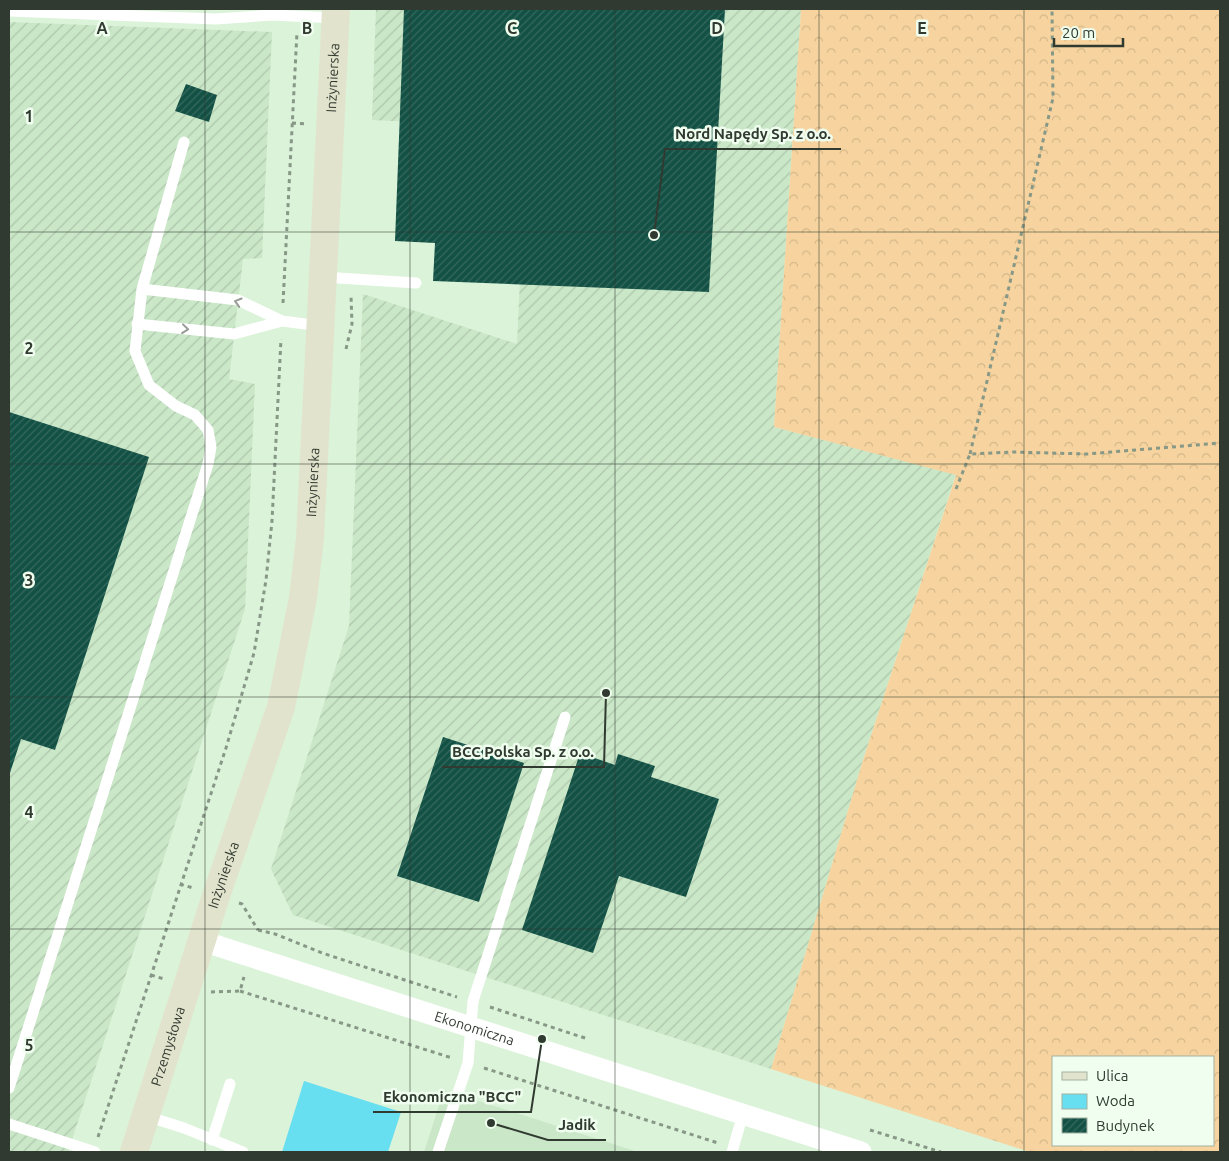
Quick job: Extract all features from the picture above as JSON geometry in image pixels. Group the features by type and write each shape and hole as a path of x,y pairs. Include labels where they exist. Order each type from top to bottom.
{"street":[{"name":"Inżynierska","path":"202,941 281,707 303,598 310,538 336,13"},
{"name":"Ekonomiczna","path":"202,941 860,1152"},
{"name":"Przemysłowa","path":"134,1152 202,941"}],"lane":[{"path":"9,12 216,20 272,15 297,16 336,13"},
{"path":"9,1088 208,464 211,447 208,430 195,415 176,406 149,385 135,351 136,324 142,289 184,142"},
{"path":"323,277 416,283"},
{"path":"142,289 238,300 282,321 321,326"},
{"path":"136,324 234,334 282,321"},
{"path":"438,1152 468,1063 473,1002 565,717"},
{"path":"212,1140 230,1084"},
{"path":"732,1150 743,1114"},
{"path":"146,1116 184,1128 243,1152"},
{"path":"9,1124 94,1152"}],"path":[{"path":"956,489 970,454 1053,98 1052,9"},
{"path":"94,1152 226,748 254,653 266,580 272,521 297,16"},
{"path":"970,454 1013,452 1087,454 1220,443"},
{"path":"258,930 275,934 322,954 592,1040"},
{"path":"240,991 468,1063 732,1150"},
{"path":"862,1127 941,1152"}],"shaded area":[{"path":"376,9 801,9 774,427 956,474 863,760 771,1069 293,915 271,869 349,626 363,294 517,344 527,127 372,120"},
{"path":"9,22 272,32 262,258 243,259 229,379 255,384 245,609 68,1152 9,1152"},
{"path":"444,1090 457,1094 638,1152 424,1152"}],"green space":[{"path":"801,9 1220,9 1220,1152 1030,1152 771,1069 863,760 956,475 774,427"}],"water":[{"path":"304,1081 401,1112 388,1152 282,1152"}],"building":[{"path":"404,9 725,9 709,292 433,281 435,243 395,241"},
{"path":"186,84 217,95 209,122 175,111"},
{"path":"9,412 149,457 55,750 21,739 9,776"},
{"path":"443,737 524,763 479,902 397,876"},
{"path":"580,753 615,765 618,754 655,766 651,777 719,799 686,897 619,876 593,953 522,930"}],"place":[{"name":"Nord Napędy Sp. z o.o.","path":"654,235"},
{"name":"BCC Polska Sp. z o.o.","path":"606,693"},
{"name":"Ekonomiczna \"BCC\"","path":"542,1039"},
{"name":"Jadik","path":"491,1123"}]}
